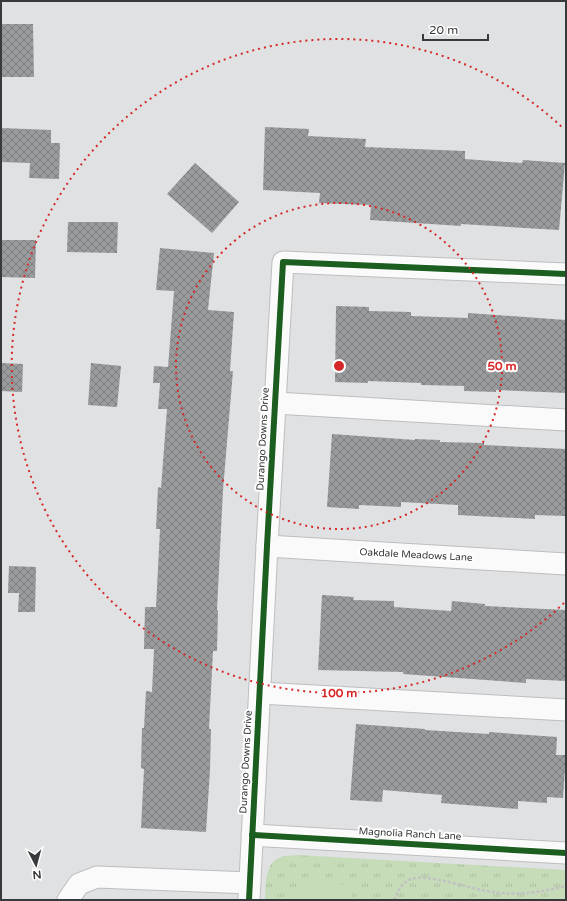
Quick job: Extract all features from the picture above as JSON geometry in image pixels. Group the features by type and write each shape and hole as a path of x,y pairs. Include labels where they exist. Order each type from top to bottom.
{"street":[{"name":"Durango Downs Drive","path":"250,891 283,262 566,274"},
{"path":"275,403 566,420"},
{"name":"Oakdale Meadows Lane","path":"267,546 566,564"},
{"path":"260,693 566,710"},
{"name":"Magnolia Ranch Lane","path":"252,836 566,853"},
{"path":"68,900 79,884 97,877 250,891"}],"path":[{"path":"394,900 404,883 412,878 426,877 468,888 511,894 532,894 566,886"}],"green space":[{"path":"297,855 566,870 566,900 265,900 267,875 271,864 281,857"},
{"path":"299,882 353,885 352,900 298,900"}],"building":[{"path":"1,24 33,24 34,77 1,77"},
{"path":"265,127 309,129 308,136 366,139 365,147 465,151 465,159 522,163 523,160 565,163 559,230 370,220 371,205 319,203 320,193 263,190"},
{"path":"1,128 51,130 51,143 60,143 59,179 29,178 30,163 1,162"},
{"path":"195,163 239,202 212,233 167,194"},
{"path":"68,222 118,222 117,253 67,252"},
{"path":"1,240 36,240 35,278 1,277"},
{"path":"160,248 214,253 208,310 234,312 230,371 233,371 223,490 217,610 217,651 213,651 209,729 211,729 210,770 206,832 141,828 144,769 141,768 142,728 144,728 146,691 152,692 154,649 144,649 145,607 156,607 160,529 156,529 158,487 161,488 167,409 158,409 160,383 153,383 154,366 168,367 174,291 156,290"},
{"path":"336,306 369,307 369,311 411,312 411,316 468,318 468,313 566,320 566,393 496,390 496,392 464,391 464,386 421,385 421,383 368,381 368,383 335,382"},
{"path":"1,363 23,364 22,392 1,391"},
{"path":"91,363 121,366 117,407 88,405"},
{"path":"332,434 415,440 440,440 440,442 484,443 484,445 566,449 566,516 535,515 535,519 458,515 458,505 401,502 401,507 359,505 359,509 327,507"},
{"path":"9,566 36,567 35,612 18,612 19,593 8,593"},
{"path":"322,595 354,597 353,600 394,601 394,607 451,611 452,601 485,604 485,606 566,610 566,681 526,679 526,683 403,674 403,672 318,670"},
{"path":"356,724 425,730 489,734 489,732 557,737 556,755 566,755 563,798 547,797 547,803 518,801 518,809 441,803 442,795 383,790 382,802 350,800"}],"cycle path":[{"path":"249,900 283,262 566,274"},
{"path":"252,835 566,853"}]}
